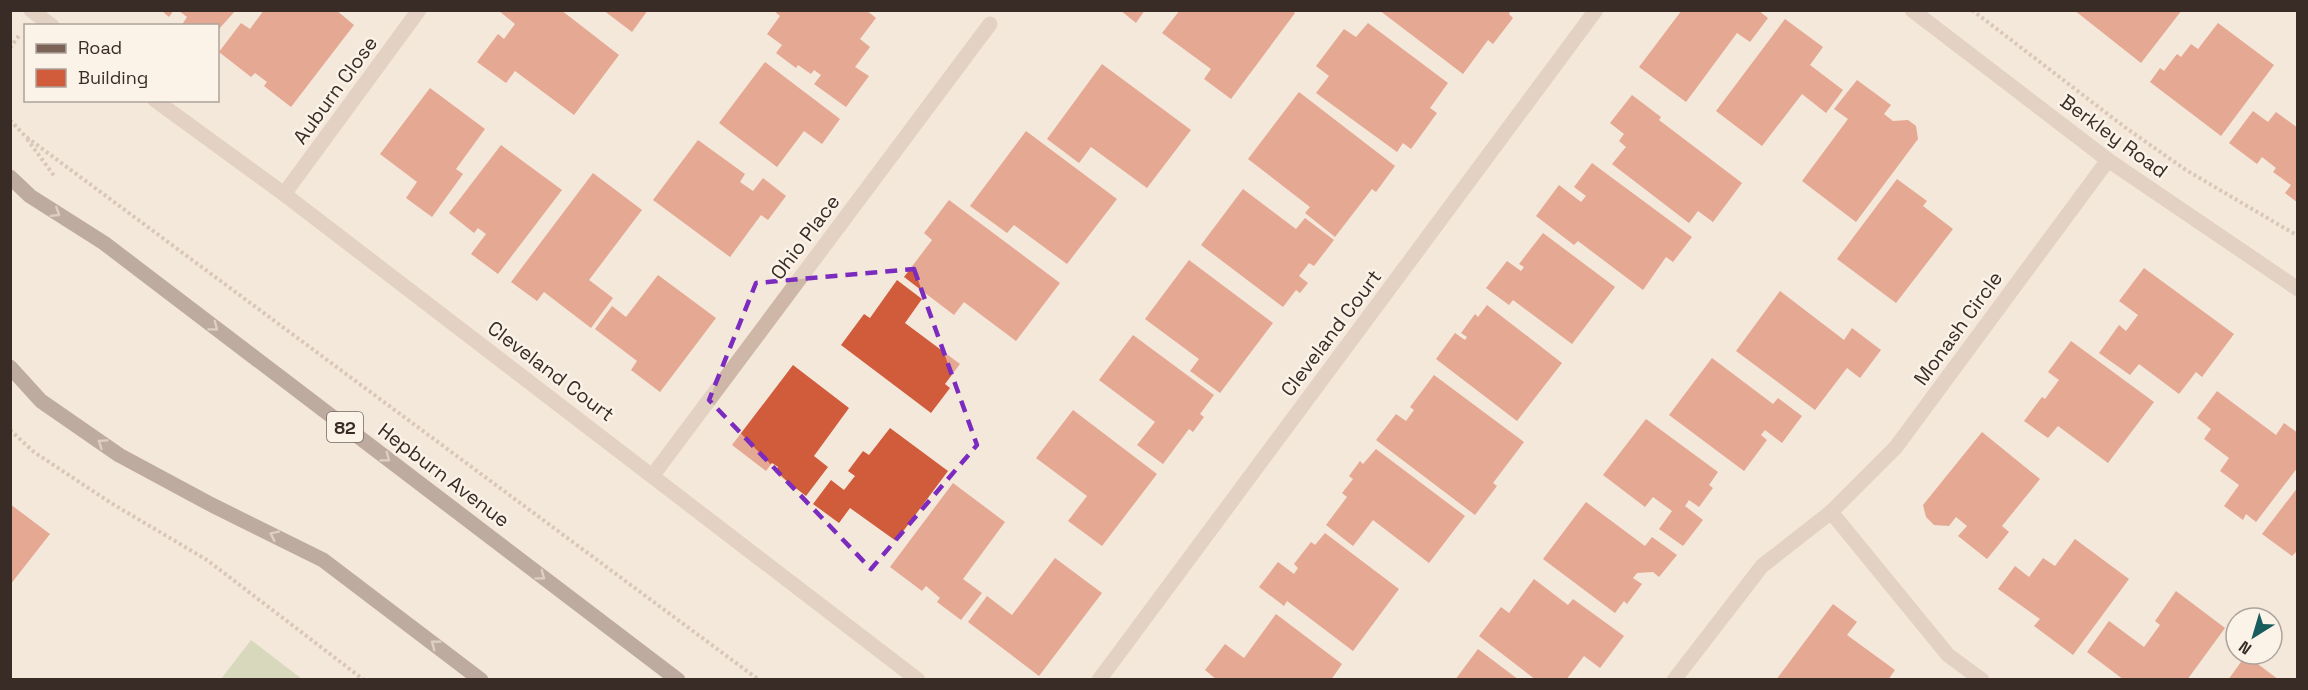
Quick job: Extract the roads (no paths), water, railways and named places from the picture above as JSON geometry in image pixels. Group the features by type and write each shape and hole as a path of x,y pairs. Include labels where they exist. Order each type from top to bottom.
{"main road":[{"name":"Hepburn Avenue","path":"10,177 30,196 104,243 678,680"},
{"path":"10,367 41,401 119,455 212,506 323,560 481,680"}],"street":[{"path":"31,10 49,24"},
{"name":"Auburn Close","path":"284,194 419,10"},
{"name":"Cleveland Court","path":"1099,680 1596,10"},
{"name":"Berkley Road","path":"1912,10 2108,160 2298,289"},
{"name":"Ohio Place","path":"653,475 990,24"},
{"name":"Cleveland Court","path":"158,102 284,194 918,680"},
{"name":"Monash Circle","path":"1674,680 1762,566 1831,512 1896,447 2108,160"},
{"path":"1831,512 1948,655 1982,680"}]}
